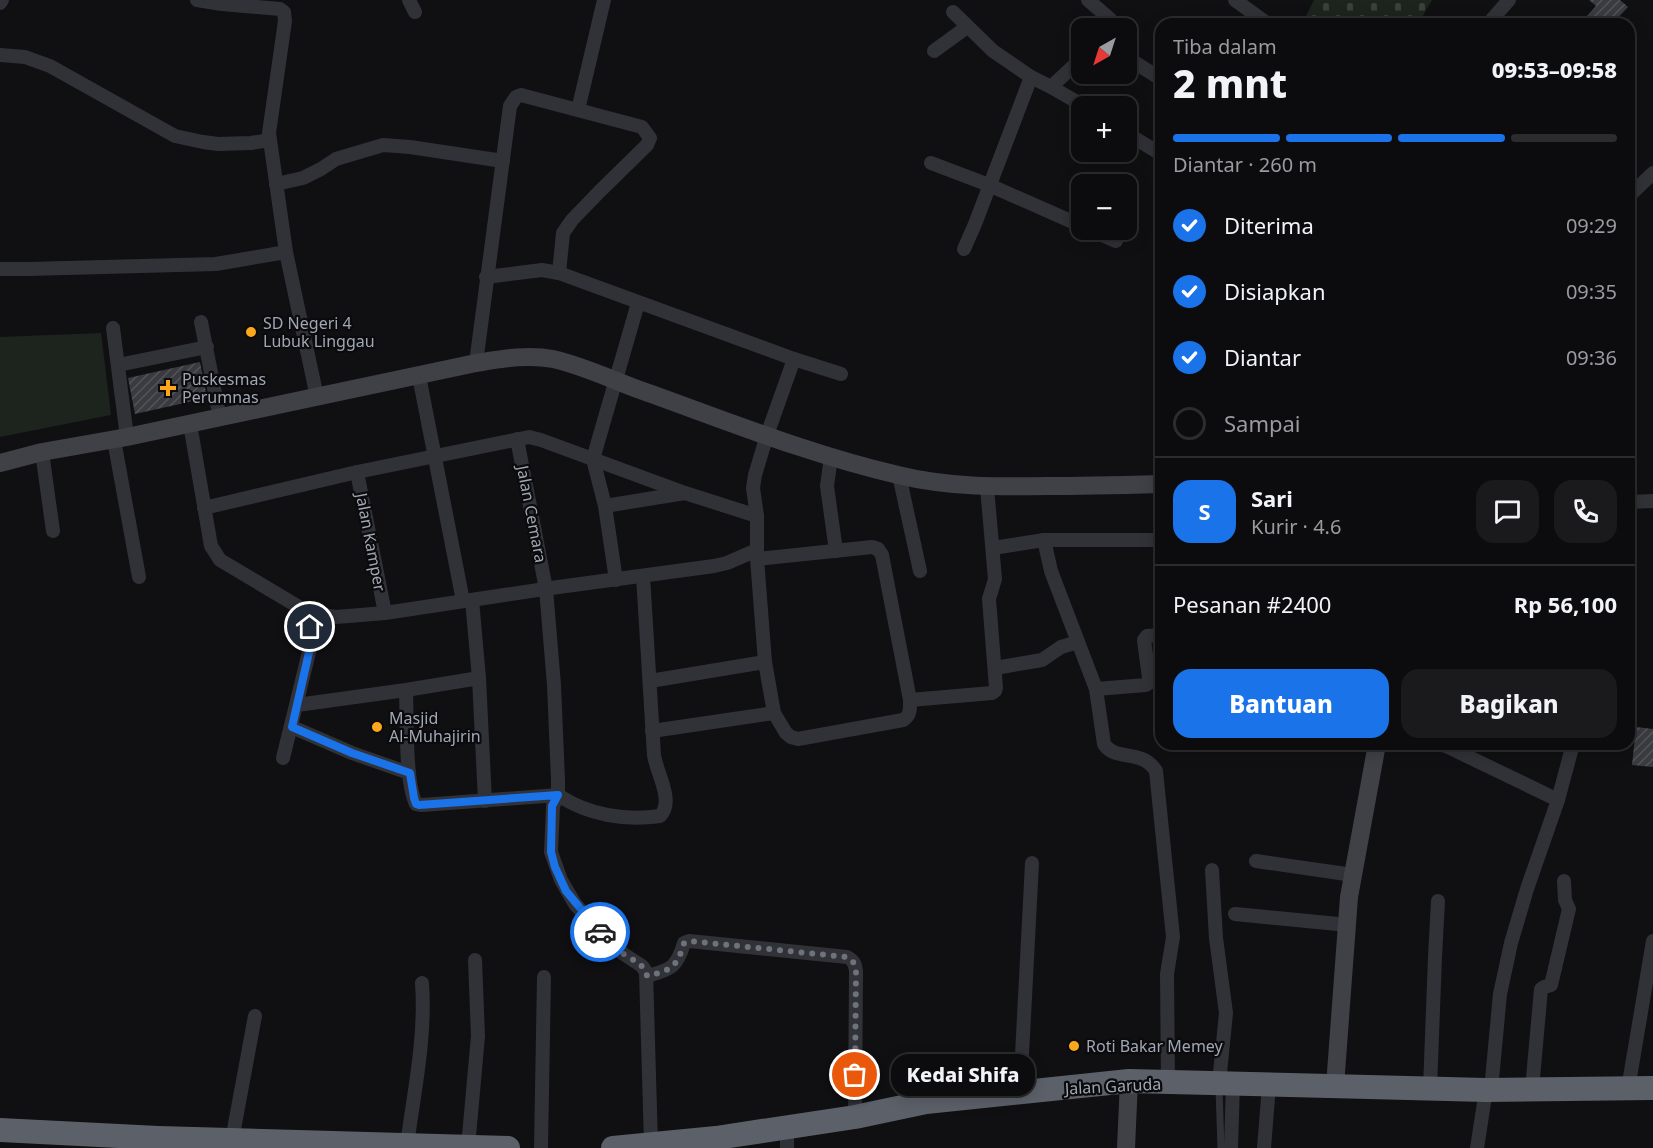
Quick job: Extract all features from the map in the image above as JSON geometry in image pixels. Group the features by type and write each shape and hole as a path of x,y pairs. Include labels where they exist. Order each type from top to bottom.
{"highway":[{"name":"Jalan Garuda","path":"613,1148 787,1137 855,1117 926,1102 1129,1081 1488,1090 1653,1088"},
{"path":"0,1130 158,1138 204,1144 232,1140 288,1144 508,1148"}],"street":[{"path":"197,0 280,9 284,12 285,21 269,133 286,252 316,397"},
{"path":"578,110 604,0"},
{"path":"1088,0 1109,18"},
{"path":"1235,0 1260,18"},
{"path":"1493,18 1509,0"},
{"path":"953,12 993,51 1031,77 1071,98"},
{"path":"934,51 967,27"},
{"path":"0,55 25,57 50,66 164,131 190,140 218,144 270,140"},
{"path":"1137,64 1155,75"},
{"path":"1052,87 1071,69"},
{"path":"964,249 1031,77"},
{"path":"476,363 510,106 516,97 521,95 642,127 650,138 647,145 572,220 563,233 559,273"},
{"path":"1137,140 1155,150"},
{"path":"276,184 303,178 321,170 336,159 383,145 503,161"},
{"path":"931,163 989,185 1071,221"},
{"path":"1635,190 1653,173"},
{"path":"0,269 216,264 286,252"},
{"path":"486,277 542,270 559,273 841,374"},
{"path":"616,580 605,506 592,459 638,303"},
{"path":"201,322 220,418"},
{"path":"113,328 118,365 121,438 139,577"},
{"path":"118,365 207,347"},
{"path":"0,463 476,363 528,357 566,362 831,457 899,475 987,487 1155,484"},
{"path":"190,424 211,546 215,556 309,613 336,618 714,566 757,554 872,547 880,551 910,700 909,716 903,720 798,739 786,733 774,712 765,662 757,554 754,482 767,435 794,359"},
{"path":"419,376 468,600 479,678 485,801"},
{"path":"204,508 435,455 517,439 534,438 757,516"},
{"name":"Jalan Cemara","path":"517,439 546,589 555,685 558,795 552,806 551,852 561,880 575,904 608,941 642,966 647,976"},
{"path":"42,453 53,531"},
{"path":"831,457 827,486 836,550"},
{"name":"Jalan Kamper","path":"357,472 385,613"},
{"path":"899,475 920,571"},
{"path":"910,700 995,691 988,599 995,579 987,487"},
{"path":"605,506 686,493"},
{"path":"1635,502 1653,501"},
{"path":"993,549 1044,540 1155,540"},
{"path":"1044,540 1051,571 1096,689 1104,744 1112,752 1142,758 1151,763 1156,771 1173,937 1167,974 1168,1082"},
{"path":"406,690 410,773 416,804 558,795 571,804 605,815 658,817 665,810 665,792 655,764 643,576"},
{"path":"283,758 310,648 309,613"},
{"path":"1096,689 1149,683 1144,640 1147,636 1155,635"},
{"path":"995,668 1042,660 1061,647 1078,642"},
{"path":"650,681 765,662"},
{"path":"297,705 479,678"},
{"path":"652,731 774,712"},
{"path":"292,727 352,753 410,773"},
{"path":"1335,1086 1353,875 1376,750"},
{"path":"1454,750 1558,800"},
{"path":"1477,1148 1488,1090 1500,994 1511,943 1558,800 1571,750"},
{"path":"1256,861 1353,875"},
{"path":"1020,1093 1032,863"},
{"path":"1212,870 1216,938 1226,1013 1226,1084 1231,1148"},
{"path":"1532,1089 1541,989 1551,985 1569,909 1565,900 1564,881"},
{"path":"1430,1088 1438,902"},
{"path":"1235,914 1347,925"},
{"path":"651,1144 647,976 669,969 681,956 684,943 689,941 851,959 856,971 855,1117"},
{"path":"1628,1089 1653,941"},
{"path":"468,1147 478,1035 475,960"},
{"path":"542,1148 544,976"},
{"path":"407,1145 422,1029 422,983"},
{"path":"232,1140 255,1016"},
{"path":"1126,1148 1129,1081"},
{"path":"1264,1148 1269,1084"}],"lane":[{"path":"1221,1148 1226,1084"}],"green space":[{"path":"1314,0 1432,0 1422,18 1305,18"},
{"path":"101,333 111,415 0,437 0,337"}],"building":[{"path":"1589,0 1620,0 1628,7 1618,18 1585,18 1596,6"},
{"name":"Puskesmas Perumnas","path":"200,362 207,398 135,414 128,378"},
{"path":"1636,727 1653,729 1653,767 1632,765"}],"way so far":[{"path":"600,932 622,953 642,966 647,976 669,969 681,956 686,941 851,959 856,971 855,1075"}],"place":[{"name":"SD Negeri 4 Lubuk Linggau","path":"251,332"},
{"name":"Puskesmas Perumnas","path":"168,388"},
{"name":"Masjid Al-Muhajirin","path":"377,727"},
{"name":"Roti Bakar Memey","path":"1074,1046"},
{"name":"Kedai Shifa","path":"855,1075"}],"route":[{"path":"310,627 310,648 292,727 352,753 410,773 415,802 419,805 558,795 552,806 551,852 555,867 575,904 600,932"}]}
